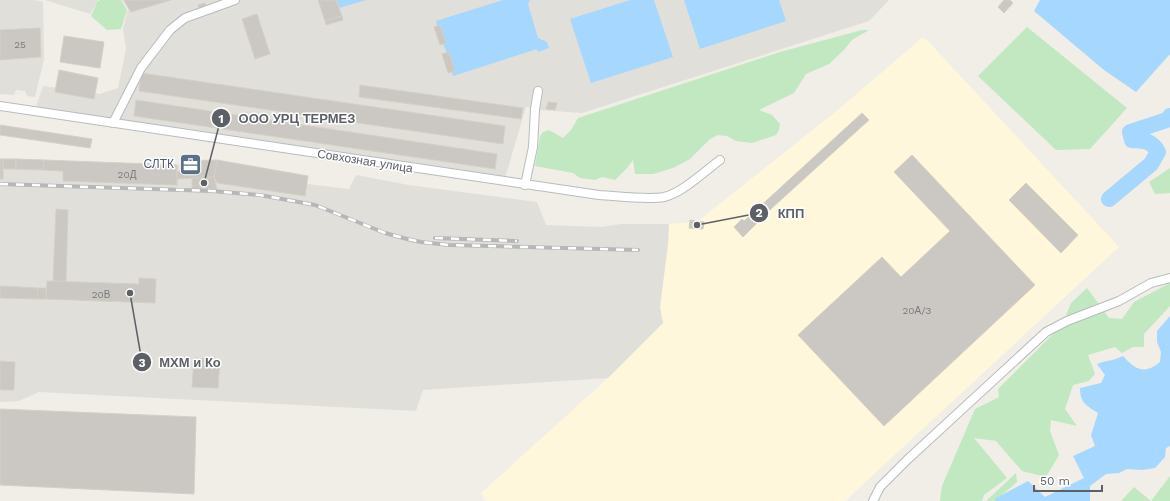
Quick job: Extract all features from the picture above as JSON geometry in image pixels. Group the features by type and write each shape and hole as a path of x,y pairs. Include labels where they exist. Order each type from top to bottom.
{"street":[{"path":"113,123 141,68 170,30 185,18 235,0"},
{"path":"525,185 533,147 534,109 538,91"},
{"name":"Совхозная улица","path":"0,106 599,195 651,198 664,197 678,191 720,160"},
{"path":"873,501 880,487 907,460 1046,332 1067,321 1119,301 1151,283 1170,278"}],"shaded area":[{"path":"0,0 34,0 43,2 44,59 35,97 27,96 25,91 16,90 14,95 0,94"},
{"path":"45,0 98,0 90,14"},
{"path":"122,0 889,0 869,21 582,113 539,110 526,107 505,178 36,107 43,86 100,94 118,88 126,49 123,29 128,9"},
{"path":"922,38 927,40 1119,247 845,501 486,501 481,493 608,378 663,323 660,307 669,224 690,222 690,220 698,221 839,109"},
{"path":"0,159 177,165 186,161 217,160 308,176 307,184 349,189 356,175 409,185 537,202 546,225 601,227 621,224 669,224 660,307 663,323 608,378 423,390 416,411 39,392 19,401 0,402"}],"green space":[{"path":"100,0 121,0 127,10 121,29 107,30 91,16 97,2"},
{"path":"1027,27 1127,108 1090,149 1056,150 978,76"},
{"path":"862,30 869,30 852,40 829,64 806,74 794,93 759,110 772,115 780,124 776,135 752,143 736,141 727,136 718,135 710,139 690,159 673,168 653,174 635,174 633,160 615,180 602,177 595,180 580,178 573,173 535,166 540,136 543,132 549,130 563,138 571,130 578,118 780,52"},
{"path":"1170,168 1170,193 1155,194 1149,182"},
{"path":"1170,283 1170,306 1144,334 1144,347 1133,347 1122,353 1115,347 1088,355 1095,374 1089,381 1073,385 1065,409 1077,426 1051,420 1050,431 1059,455 1046,477 1022,471 996,441 974,438 1007,478 984,495 982,501 940,501 942,486 975,409 999,397 998,389 1062,325 1071,303 1087,288 1109,318 1122,319 1134,302"},
{"path":"1016,473 1017,482 995,501 986,501"},
{"path":"1170,476 1170,501 1151,501"},
{"path":"1134,487 1151,501 1121,501"}],"water":[{"path":"337,0 366,0 339,8"},
{"path":"503,0 530,0 528,4 538,38 547,42 549,48 538,52 537,49 453,76 452,72 455,71 443,44 446,43 440,25 437,26 436,21"},
{"path":"630,0 654,0 673,57 591,83 570,19"},
{"path":"684,0 779,0 786,21 700,49"},
{"path":"1040,0 1170,0 1170,54 1136,92 1104,70 1034,11"},
{"path":"1170,316 1170,446 1166,448 1165,457 1155,468 1142,470 1127,469 1119,473 1106,474 1090,486 1090,501 995,501 996,498 1028,481 1045,497 1084,478 1073,456 1095,446 1091,435 1098,413 1085,404 1081,397 1080,388 1101,383 1105,375 1097,364 1100,363 1123,356 1132,365 1145,370 1160,362 1161,352 1157,342 1157,331"}],"building":[{"path":"124,0 171,0 131,12"},
{"path":"318,0 336,0 342,16 325,21"},
{"path":"1004,0 1010,0 1013,3 1004,13 998,7"},
{"path":"205,3 206,6 199,8 198,5"},
{"path":"257,14 270,54 255,59 242,19"},
{"path":"342,16 343,20 326,25 325,21"},
{"path":"440,25 446,43 440,45 434,27"},
{"path":"40,28 41,57 0,60 0,30"},
{"path":"64,36 104,42 100,68 60,62"},
{"path":"449,52 455,71 448,73 442,54"},
{"path":"59,70 98,78 94,99 55,92"},
{"path":"141,73 505,126 503,144 139,91"},
{"path":"360,85 523,108 521,119 359,97"},
{"path":"136,100 497,154 495,169 134,116"},
{"path":"548,102 557,103 555,110 546,109"},
{"path":"862,113 869,120 761,218 755,211"},
{"path":"0,125 92,139 90,148 0,135"},
{"path":"912,155 1035,285 884,426 798,335 882,257 901,277 950,231 894,172"},
{"path":"0,159 3,159 3,179 0,179"},
{"path":"3,159 16,159 16,169 3,169"},
{"path":"16,159 44,160 43,170 16,169"},
{"path":"44,160 177,165 177,185 63,181 63,171 43,170"},
{"path":"217,160 308,176 305,196 217,183 214,177"},
{"path":"217,160 214,177 177,179 177,172 186,171 186,161"},
{"path":"214,177 217,189 192,189 192,178"},
{"path":"1026,183 1078,235 1061,253 1009,200"},
{"path":"56,209 68,210 66,281 53,281"},
{"path":"750,216 757,223 743,237 734,227 742,219 744,221"},
{"path":"690,220 704,222 703,229 689,228"},
{"path":"139,278 156,279 155,303 46,299 47,281 139,284"},
{"path":"0,286 38,288 37,299 0,298"},
{"path":"38,288 46,288 46,299 37,299"},
{"path":"194,358 220,360 218,388 192,387"},
{"path":"0,361 15,362 14,390 0,390"},
{"path":"0,409 196,417 194,494 0,485"}],"waterway":[{"path":"1109,199 1151,164 1158,152 1150,143 1132,140 1130,132 1167,120 1170,116"}],"railway":[{"path":"0,184 212,191 260,195 315,205 385,233 421,242 449,245 638,250"},
{"path":"435,238 517,241"}],"place":[{"name":"СЛТК","path":"190,164"},
{"name":"ООО УРЦ ТЕРМЕЗ","path":"204,183"},
{"name":"КПП","path":"697,225"},
{"name":"МХМ и Ко","path":"130,293"}]}
